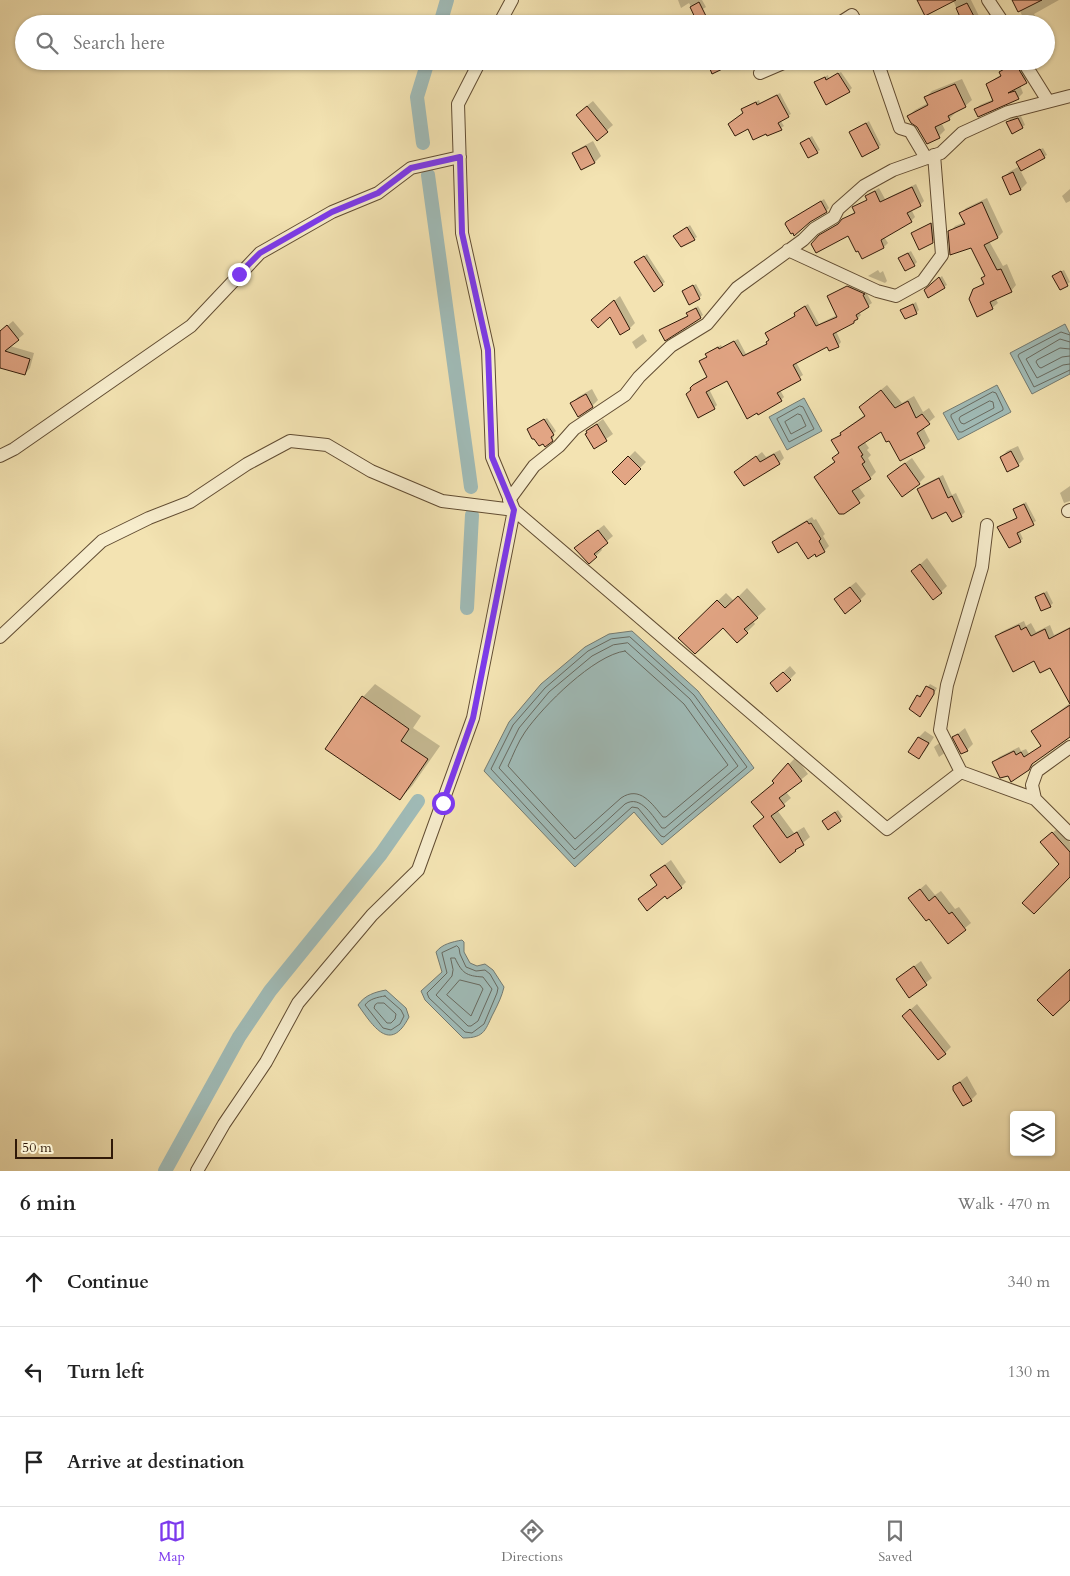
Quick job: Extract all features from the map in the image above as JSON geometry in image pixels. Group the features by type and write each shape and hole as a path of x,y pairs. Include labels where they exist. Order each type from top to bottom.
{"street":[{"path":"504,15 512,0"},
{"path":"988,0 998,15"},
{"path":"475,70 458,104 462,233 488,350 492,457 511,505 887,829 961,772"},
{"path":"760,73 767,70"},
{"path":"788,250 877,291 896,296 923,281 942,255 930,157 910,131 900,128 879,70"},
{"path":"1029,70 1048,101"},
{"path":"197,1171 224,1124 266,1062 298,1003 372,915 418,870 473,718 511,505 534,466 559,446 574,429 625,395 639,377 670,346 707,324 737,288 803,240 814,229 834,217 838,209 864,186 894,170 941,153 962,133 1008,112 1070,96"},
{"path":"0,456 14,449 190,326 260,253 332,212 378,193 411,168 460,157"},
{"path":"0,637 102,541 149,518 190,502 247,464 290,442 327,445 371,472 442,501 511,505"},
{"path":"0,450 14,449"},
{"path":"987,525 982,567 947,685 940,730 961,772 1035,799 1070,834"},
{"path":"1035,799 1032,786 1037,771 1070,747"}],"water":[{"path":"1065,324 1070,334 1070,374 1032,394 1010,353"},
{"path":"997,385 1011,412 958,440 943,413"},
{"path":"804,398 822,431 787,450 769,417"},
{"path":"632,631 698,691 754,768 662,845 634,812 575,867 484,771 509,722 541,684 585,647 609,634"},
{"path":"462,940 464,942 464,952 470,963 477,966 485,964 493,970 504,987 486,1028 481,1034 471,1038 463,1038 425,1000 421,991 442,972 436,952 438,949 444,945"},
{"path":"386,990 406,1008 409,1017 402,1028 395,1034 388,1035 376,1028 358,1005 371,994"}],"building":[{"path":"917,0 956,0 927,15 924,15"},
{"path":"1012,0 1042,0 1018,12"},
{"path":"699,2 706,15 694,15 690,7"},
{"path":"967,3 973,15 959,15 956,8"},
{"path":"710,70 720,70 712,74"},
{"path":"1003,70 1019,70 1027,83 1008,93 1015,91 1019,99 978,117 974,109 993,101 986,84 1001,76 999,72"},
{"path":"838,73 850,92 826,105 814,82 825,77 826,80"},
{"path":"955,84 966,107 948,116 950,120 935,127 940,138 927,144 917,127 911,123 907,116 928,105 924,97"},
{"path":"777,95 789,117 778,123 782,130 753,140 748,129 735,136 728,124 743,113 741,109 756,102 757,105"},
{"path":"587,106 608,132 597,141 576,115"},
{"path":"1018,118 1023,128 1012,134 1006,122"},
{"path":"866,123 879,148 862,157 849,132"},
{"path":"809,138 818,153 808,158 800,143"},
{"path":"586,146 595,163 581,170 572,153"},
{"path":"1040,149 1045,158 1021,171 1016,162"},
{"path":"1013,172 1021,190 1010,195 1002,177"},
{"path":"912,187 921,206 907,213 912,222 881,240 884,248 862,259 848,236 816,253 811,244 819,235 838,224 842,219 855,213 852,207 867,200 865,196 875,191 880,202"},
{"path":"821,201 827,212 810,222 794,236 793,233 791,234 785,224 786,222"},
{"path":"982,202 998,238 984,245 997,270 1001,269 1012,292 990,302 993,309 977,317 969,299 973,289 984,284 981,278 985,276 971,248 950,255 948,231 965,224 959,213"},
{"path":"931,223 933,243 919,250 911,233"},
{"path":"687,227 695,240 681,247 673,236"},
{"path":"908,253 915,266 905,271 898,258"},
{"path":"644,256 663,285 654,292 634,262"},
{"path":"1061,271 1068,286 1060,290 1052,276"},
{"path":"939,277 945,288 928,298 924,290"},
{"path":"693,285 700,299 689,305 682,291"},
{"path":"847,286 865,294 863,295 869,307 856,315 858,319 854,323 833,334 839,347 829,351 827,347 793,365 801,380 777,393 782,401 747,419 727,381 706,392 715,409 698,418 686,394 693,385 707,377 699,361 707,357 705,354 734,341 743,356 767,344 766,342 769,340 765,333 795,316 794,313 805,306 816,326 837,317 827,296"},
{"path":"614,300 630,329 620,335 610,317 598,328 591,320"},
{"path":"913,304 917,314 905,319 900,310"},
{"path":"696,308 701,318 665,341 659,330 688,316 686,313"},
{"path":"7,325 19,340 5,351 30,359 25,375 0,368 0,331"},
{"path":"881,390 895,408 908,401 916,418 922,414 930,424 917,433 925,448 900,461 889,441 886,442 881,432 858,447 865,462 862,464 871,479 852,491 860,503 844,514 839,514 814,477 835,462 832,458 839,453 831,440 841,435 840,433 865,416 859,407"},
{"path":"586,394 593,407 578,417 570,403"},
{"path":"544,419 554,435 551,437 553,441 545,447 543,444 539,446 532,439 527,429"},
{"path":"597,424 607,441 594,449 585,434 587,433 586,431"},
{"path":"1011,451 1019,466 1007,472 1000,457"},
{"path":"774,454 780,464 744,486 734,472 756,456 760,462"},
{"path":"628,456 641,469 625,485 612,472"},
{"path":"905,463 920,484 902,497 887,476"},
{"path":"939,478 948,498 952,496 962,517 952,522 946,512 932,519 917,489"},
{"path":"1024,504 1034,525 1017,533 1021,542 1009,548 997,527 1017,518 1013,509"},
{"path":"807,521 809,524 811,523 821,539 819,541 825,552 816,557 815,554 808,559 797,542 778,553 772,542"},
{"path":"598,530 608,543 594,554 597,557 589,564 574,548"},
{"path":"920,564 942,593 933,600 911,571"},
{"path":"850,587 861,601 845,614 834,599"},
{"path":"1044,593 1051,607 1041,611 1035,597"},
{"path":"738,596 758,618 744,629 748,633 737,643 723,628 695,654 678,638 717,600 725,608"},
{"path":"1019,625 1021,630 1026,627 1031,636 1045,629 1049,639 1070,628 1070,704 1050,668 1040,673 1034,661 1013,672 995,636"},
{"path":"783,672 791,680 777,692 770,683"},
{"path":"926,686 934,690 934,694 920,717 909,709 917,695 920,697"},
{"path":"362,696 409,729 401,741 428,759 400,800 325,749"},
{"path":"1070,705 1070,737 1032,764 1029,770 1011,782 1008,776 1000,778 992,762 1014,751 1016,755 1021,752 1024,757 1041,746 1031,731"},
{"path":"958,734 968,751 961,754 952,737"},
{"path":"918,737 929,743 919,759 908,752"},
{"path":"788,763 802,781 779,798 785,806 771,816 787,838 797,832 804,845 780,863 753,826 764,817 751,802 774,783 772,781"},
{"path":"835,812 841,821 828,830 822,821"},
{"path":"1052,832 1070,852 1070,877 1034,914 1022,903 1059,864 1040,842"},
{"path":"665,865 682,888 667,899 665,896 647,911 638,899 657,885 650,875"},
{"path":"920,889 929,901 935,896 949,914 952,912 966,930 948,944 929,919 926,921 908,898"},
{"path":"914,966 927,985 909,998 896,979"},
{"path":"1070,969 1070,1000 1053,1016 1037,1000"},
{"path":"910,1009 946,1054 938,1060 902,1016"},
{"path":"960,1082 972,1101 963,1106 953,1090 953,1086"}],"waterway":[{"path":"443,15 447,0"},
{"path":"423,143 417,97 425,70"},
{"path":"428,175 471,487"},
{"path":"467,608 472,515"},
{"path":"165,1171 239,1037 270,991 381,854 418,801"}],"route":[{"path":"239,274 260,253 332,212 378,193 411,168 460,157 462,233 488,350 492,457 514,510 473,718 443,803"}]}
